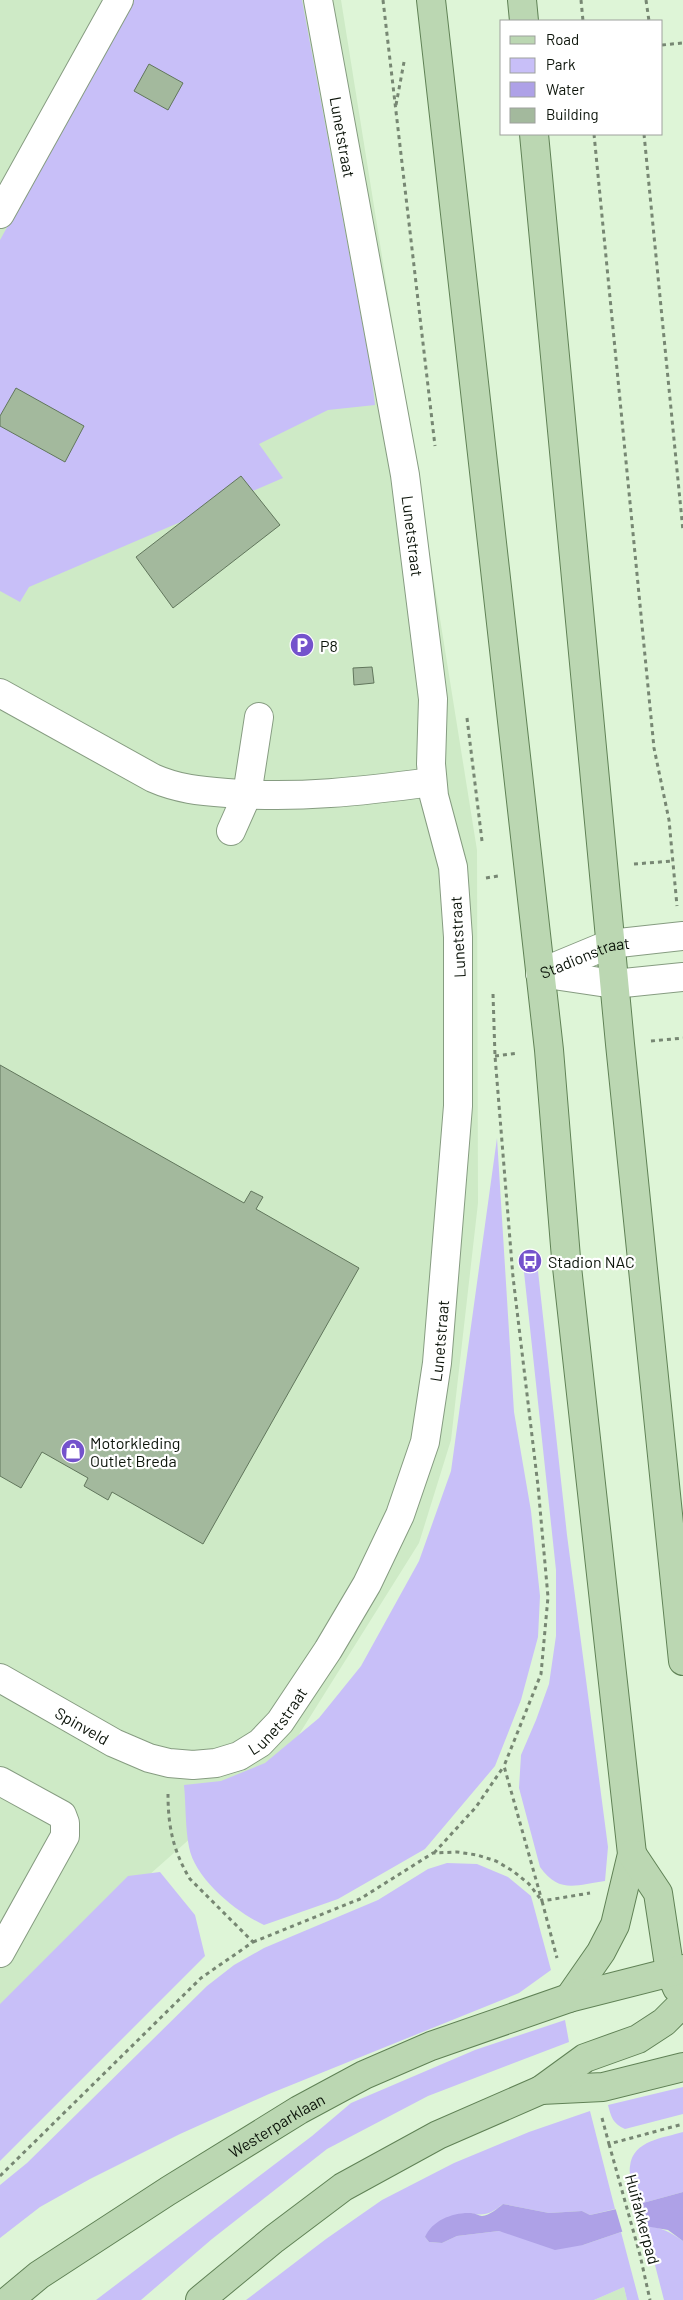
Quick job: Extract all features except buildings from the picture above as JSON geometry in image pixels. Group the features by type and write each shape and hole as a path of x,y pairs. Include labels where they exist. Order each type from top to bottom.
{"main road":[{"path":"431,0 549,1050 566,1258 632,1854 615,1925 601,1952 569,1998"},
{"path":"522,0 524,20"},
{"path":"534,135 610,944 683,1661"},
{"path":"632,1854 658,1893 683,1996"},
{"name":"Westerparklaan","path":"9,2300 48,2270 168,2191 300,2110 364,2075 431,2046 569,1998 676,1970"},
{"path":"200,2300 274,2239 343,2187 438,2135 541,2090 585,2058 619,2047 652,2032 683,2003"},
{"path":"541,2090 594,2088 683,2067"}],"street":[{"path":"0,214 119,0"},
{"name":"Lunetstraat","path":"169,1764 205,1765 239,1756 260,1742 280,1722 328,1650 367,1584 400,1515 425,1442 437,1364 448,1236 459,1063 458,937 453,866 436,808 432,782 433,699 405,475 318,0"},
{"path":"0,692 166,783 200,792 246,795 334,794 432,782"},
{"path":"231,832 246,795 259,717"},
{"name":"Stadionstraat","path":"540,973 610,944 682,936"},
{"name":"Stadionstraat","path":"540,973 614,984 683,977"},
{"name":"Spinveld","path":"0,1678 114,1743 169,1764"},
{"path":"0,1780 62,1815 65,1823 64,1836 0,1953"}],"path":[{"path":"581,0 583,20"},
{"path":"646,0 649,20"},
{"path":"663,45 683,43"},
{"path":"594,135 654,748 669,820 682,936"},
{"path":"644,135 683,530"},
{"path":"169,1764 169,1824 178,1859 190,1879 252,1942"},
{"path":"0,2176 201,1978 252,1942 360,1899 433,1853 476,1807 504,1766"},
{"path":"433,1853 457,1852 477,1855 505,1866 529,1884 542,1901 569,1998"},
{"path":"594,2088 609,2144 683,2124"},
{"name":"Huifakkerpad","path":"609,2144 640,2255 650,2300"}],"shaded area":[{"path":"0,0 341,0 477,850 478,1203 451,1440 419,1543 288,1752 0,2007"},
{"path":"624,2287 627,2300 594,2300"}],"green space":[{"path":"133,0 302,0 371,370 375,405 328,410 259,444 283,478 29,587 20,602 0,591 0,240"},
{"path":"497,1138 514,1412 531,1511 540,1596 538,1637 521,1700 495,1766 425,1849 338,1899 264,1925 241,1912 230,1903 218,1893 199,1871 189,1847 184,1785 221,1781 265,1763 319,1718 361,1666 419,1561 451,1471"},
{"path":"538,1271 567,1535 608,1847 605,1881 569,1886 554,1881 540,1867 519,1788 521,1755 549,1684 556,1636 556,1570 524,1272"},
{"path":"447,1863 477,1864 508,1877 531,1896 551,1970 519,1993 269,2094 180,2134 90,2179 40,2207 0,2238 0,2185 27,2163 207,1986 234,1965 264,1948 378,1900 428,1869"},
{"path":"160,1872 195,1915 205,1956 0,2161 0,2004 128,1876"},
{"path":"565,2020 569,2042 428,2096 327,2149 212,2239 141,2300 96,2300 312,2136 351,2103 475,2050"},
{"path":"683,2087 683,2114 625,2129 615,2122 608,2105"},
{"path":"590,2111 615,2209 590,2215 582,2211 549,2213 503,2204 488,2213 480,2215 471,2213 425,2237 429,2242 442,2243 457,2236 499,2231 583,2245 621,2232 639,2300 627,2300 624,2287 594,2300 246,2300 326,2239 382,2200 454,2163 529,2132"},
{"path":"683,2132 683,2192 639,2204 630,2175 632,2157 643,2145"},
{"path":"645,2226 665,2230 683,2241 683,2300 664,2300"}],"water":[{"path":"683,2192 683,2241 668,2230 645,2226 583,2245 555,2250 499,2231 457,2236 442,2243 429,2242 425,2237 433,2226 444,2218 464,2213 481,2216 493,2212 503,2204 549,2213 582,2211 590,2215"}],"pier":[{"path":"637,2202 644,2229 623,2234 615,2207"}],"place":[{"name":"P8","path":"302,645"},
{"name":"Stadion NAC","path":"530,1261"},
{"name":"Motorkleding Outlet Breda","path":"73,1451"}]}
